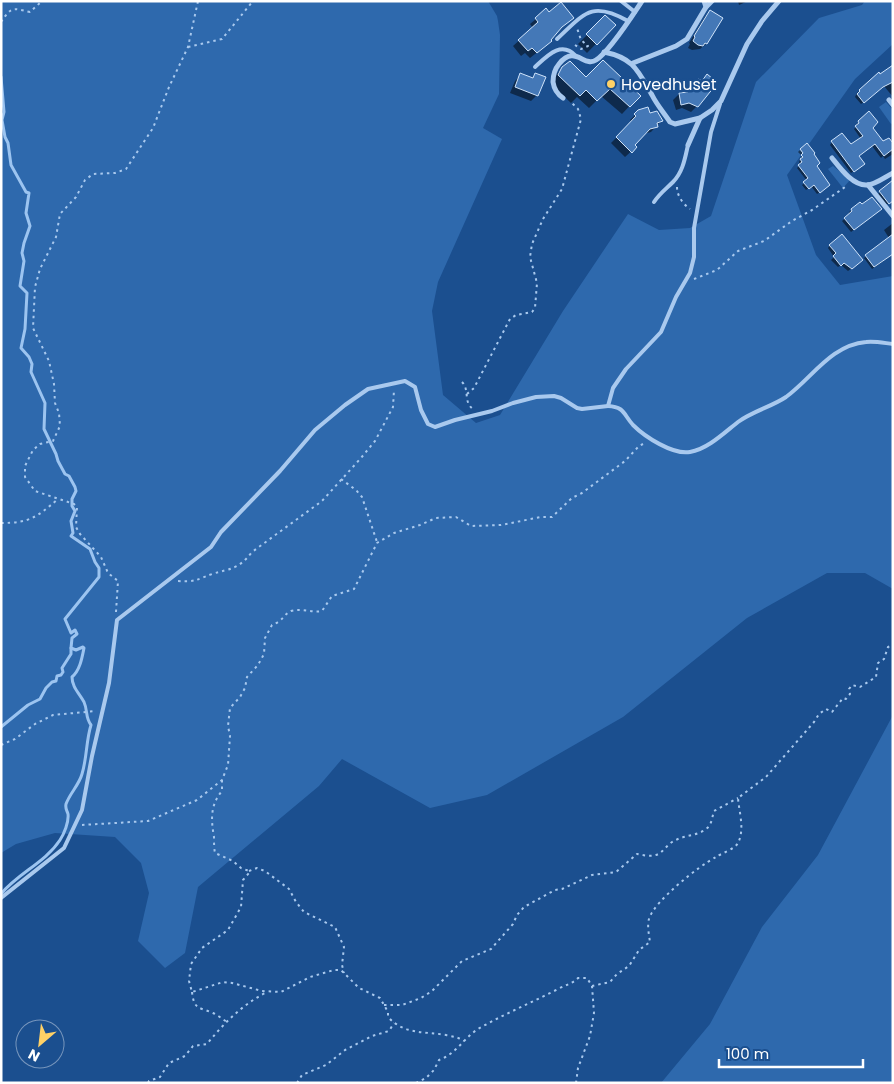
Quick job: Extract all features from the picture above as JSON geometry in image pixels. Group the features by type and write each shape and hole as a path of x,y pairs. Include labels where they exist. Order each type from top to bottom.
{"street":[{"path":"563,98 556,91 553,76 555,68 562,59 570,55 590,62 595,60 604,52 642,1"},
{"path":"633,63 676,46 687,39 705,4 712,1"},
{"path":"604,52 619,55 633,63 645,81 652,97 670,122 675,124 700,118 721,102 747,44 762,21 779,1"},
{"path":"688,145 700,118"},
{"path":"832,158 858,184 868,186 893,173"},
{"path":"868,186 893,216"}],"lane":[{"path":"621,1 635,12"},
{"path":"557,39 586,13 601,10 614,12 628,21"},
{"path":"535,67 556,50 567,49 576,56"},
{"path":"608,406 614,388 626,369 661,332 676,297 693,266 693,236 696,214 711,132 721,102"},
{"path":"654,202 660,192 679,175 688,145"},
{"path":"1,898 64,848 82,810 113,662 115,624 120,618 210,547 221,532 280,471 315,430 344,405 368,389 405,381 415,387 421,410 428,424 435,428 455,420 492,412 513,403 547,396 561,398 582,409 608,406 617,407 652,440 680,452 692,452 698,450 746,417 787,396 838,351 866,342 893,344"}],"path":[{"path":"1,22 13,9 16,8 30,12 42,1"},
{"path":"115,624 118,591 114,578 100,555 80,534 76,526 78,509 74,504 36,491 25,478 25,466 33,450 40,444 53,441 60,426 49,361 33,328 35,287 40,270 56,237 60,214 76,197 85,180 93,174 115,173 126,169 153,128 188,46 198,1"},
{"path":"188,46 222,39 253,1"},
{"path":"572,44 581,49 588,46 581,40 579,32 573,24"},
{"path":"467,394 474,388 510,319 516,315 532,312 535,308 537,283 530,257 532,244 543,219 562,189 581,119 576,105 563,98"},
{"path":"679,175 677,188 679,197 696,214"},
{"path":"687,280 717,270 738,251 764,242 792,221 842,190 853,180"},
{"path":"462,382 466,387 468,406 479,414"},
{"path":"170,580 193,582 228,571 244,562 252,552 322,501 375,441 393,407 395,383"},
{"path":"344,973 342,964 344,948 335,927 304,912 289,889 265,871 257,868 249,871 241,868 233,861 216,853 214,849 214,837 211,828 212,815 217,797 222,791 222,780 228,765 230,708 240,697 246,677 258,665 264,654 265,638 272,625 280,622 288,612 301,609 312,612 322,611 332,596 354,589 377,543 394,533 436,518 456,517 471,526 501,525 541,517 552,517 572,498 582,493 625,461 639,446 652,440"},
{"path":"341,479 356,490 362,498 377,543"},
{"path":"1,523 18,523 33,519 58,499"},
{"path":"384,1005 402,1005 421,998 432,991 462,961 491,949 513,924 517,915 524,907 555,890 562,889 592,875 616,872 636,854 655,856 660,854 673,841 706,829 710,824 714,811 738,798 766,778 819,714 826,709 832,712 843,698 846,699 850,694 848,689 852,684 860,687 876,677 878,663 884,659 888,647 893,645"},
{"path":"1,745 15,739 35,724 53,715 76,711 103,710"},
{"path":"75,826 148,822 197,800 222,780"},
{"path":"592,986 610,982 628,966 639,950 650,942 648,920 654,909 675,887 710,860 735,847 738,842 742,818 738,798"},
{"path":"227,1022 196,1006 189,981 191,964 202,948 228,930 240,907 243,880 249,874 249,871"},
{"path":"192,992 223,982 267,992 281,992 310,977 334,970 341,970 360,988 380,998 388,1012 388,1017 394,1023 415,1032 460,1038 464,1041"},
{"path":"416,1083 426,1078 434,1070 439,1060 446,1058 473,1032 497,1018 572,983 578,978 587,978 592,986 594,1013 590,1036 578,1068 576,1083"},
{"path":"148,1083 149,1080 160,1077 170,1062 185,1056 194,1046 207,1044 216,1031 243,1006 267,992"},
{"path":"296,1083 302,1075 326,1065 345,1050 372,1036 389,1031 394,1023"}],"shaded area":[{"path":"1,1 488,1 497,16 500,35 499,94 483,128 502,139 438,282 432,311 443,395 476,423 500,415 563,311 628,214 659,230 690,228 711,216 756,82 819,18 862,5 865,1 893,1 893,44 855,79 787,175 816,255 840,285 893,276 893,589 865,573 827,573 747,618 623,717 487,795 430,808 342,759 319,786 198,887 185,953 165,968 138,941 149,893 141,863 115,837 55,833 16,844 1,853"},
{"path":"886,102 893,110 893,123 891,124 879,107"},
{"path":"833,166 850,180 843,188 828,169"},
{"path":"893,715 893,1079 891,1083 661,1083 710,1024 762,927 818,855"}],"building":[{"path":"561,2 574,18 562,27 552,41 537,53 532,48 528,51 518,40 538,22 535,18 546,8 549,12"},
{"path":"710,10 723,18 707,44 705,43 703,46 698,45 693,41 694,36"},
{"path":"605,15 616,25 597,45 586,34"},
{"name":"Hovedhuset","path":"603,60 641,96 630,107 610,89 597,101 586,90 580,96 558,75 562,67 570,61 586,77"},
{"path":"893,65 893,82 883,87 864,103 857,94 859,90 879,72 880,74"},
{"path":"520,73 533,78 535,73 546,77 538,96 515,87"},
{"path":"707,74 713,79 710,84 714,87 698,107 689,103 681,105 679,93 688,92 698,79 702,81"},
{"path":"648,107 650,113 657,111 663,121 657,123 658,127 650,129 635,145 637,147 632,153 616,137 636,116 634,114 638,110"},
{"path":"869,111 878,122 873,128 883,141 889,138 893,143 893,149 884,156 875,144 859,156 865,164 854,172 831,141 842,133 851,144 863,136 855,126"},
{"path":"807,143 820,163 817,166 830,185 820,193 814,185 809,189 803,182 808,178 798,165 802,162 800,159 803,157 800,149"},
{"path":"893,180 893,201 889,204 879,191"},
{"path":"872,197 882,209 854,230 844,218 860,202 862,204"},
{"path":"842,234 863,260 852,269 844,263 841,266 833,256 836,253 829,245"},
{"path":"893,234 893,254 874,267 865,255"}],"waterway":[{"path":"1,77 4,112 2,120 11,165 26,192 29,193 26,213 30,226 22,253 24,261 20,286 27,293 25,329 21,348 29,357 32,364 31,372 45,403 44,429 58,461 75,487 76,491 72,499 72,506 75,511 71,521 73,533 71,536 90,549 99,568 99,577 65,619 71,633 75,630 77,634 72,638 71,648 76,650 84,648 80,664 72,677 72,681 84,702 91,725 82,774 66,804 68,817 65,831 47,855 15,880 1,894"},
{"path":"1,727 28,705 40,699 46,688 56,681 57,676 63,672 62,668 71,654 71,648"}],"place":[{"name":"Hovedhuset","path":"611,84"}]}
